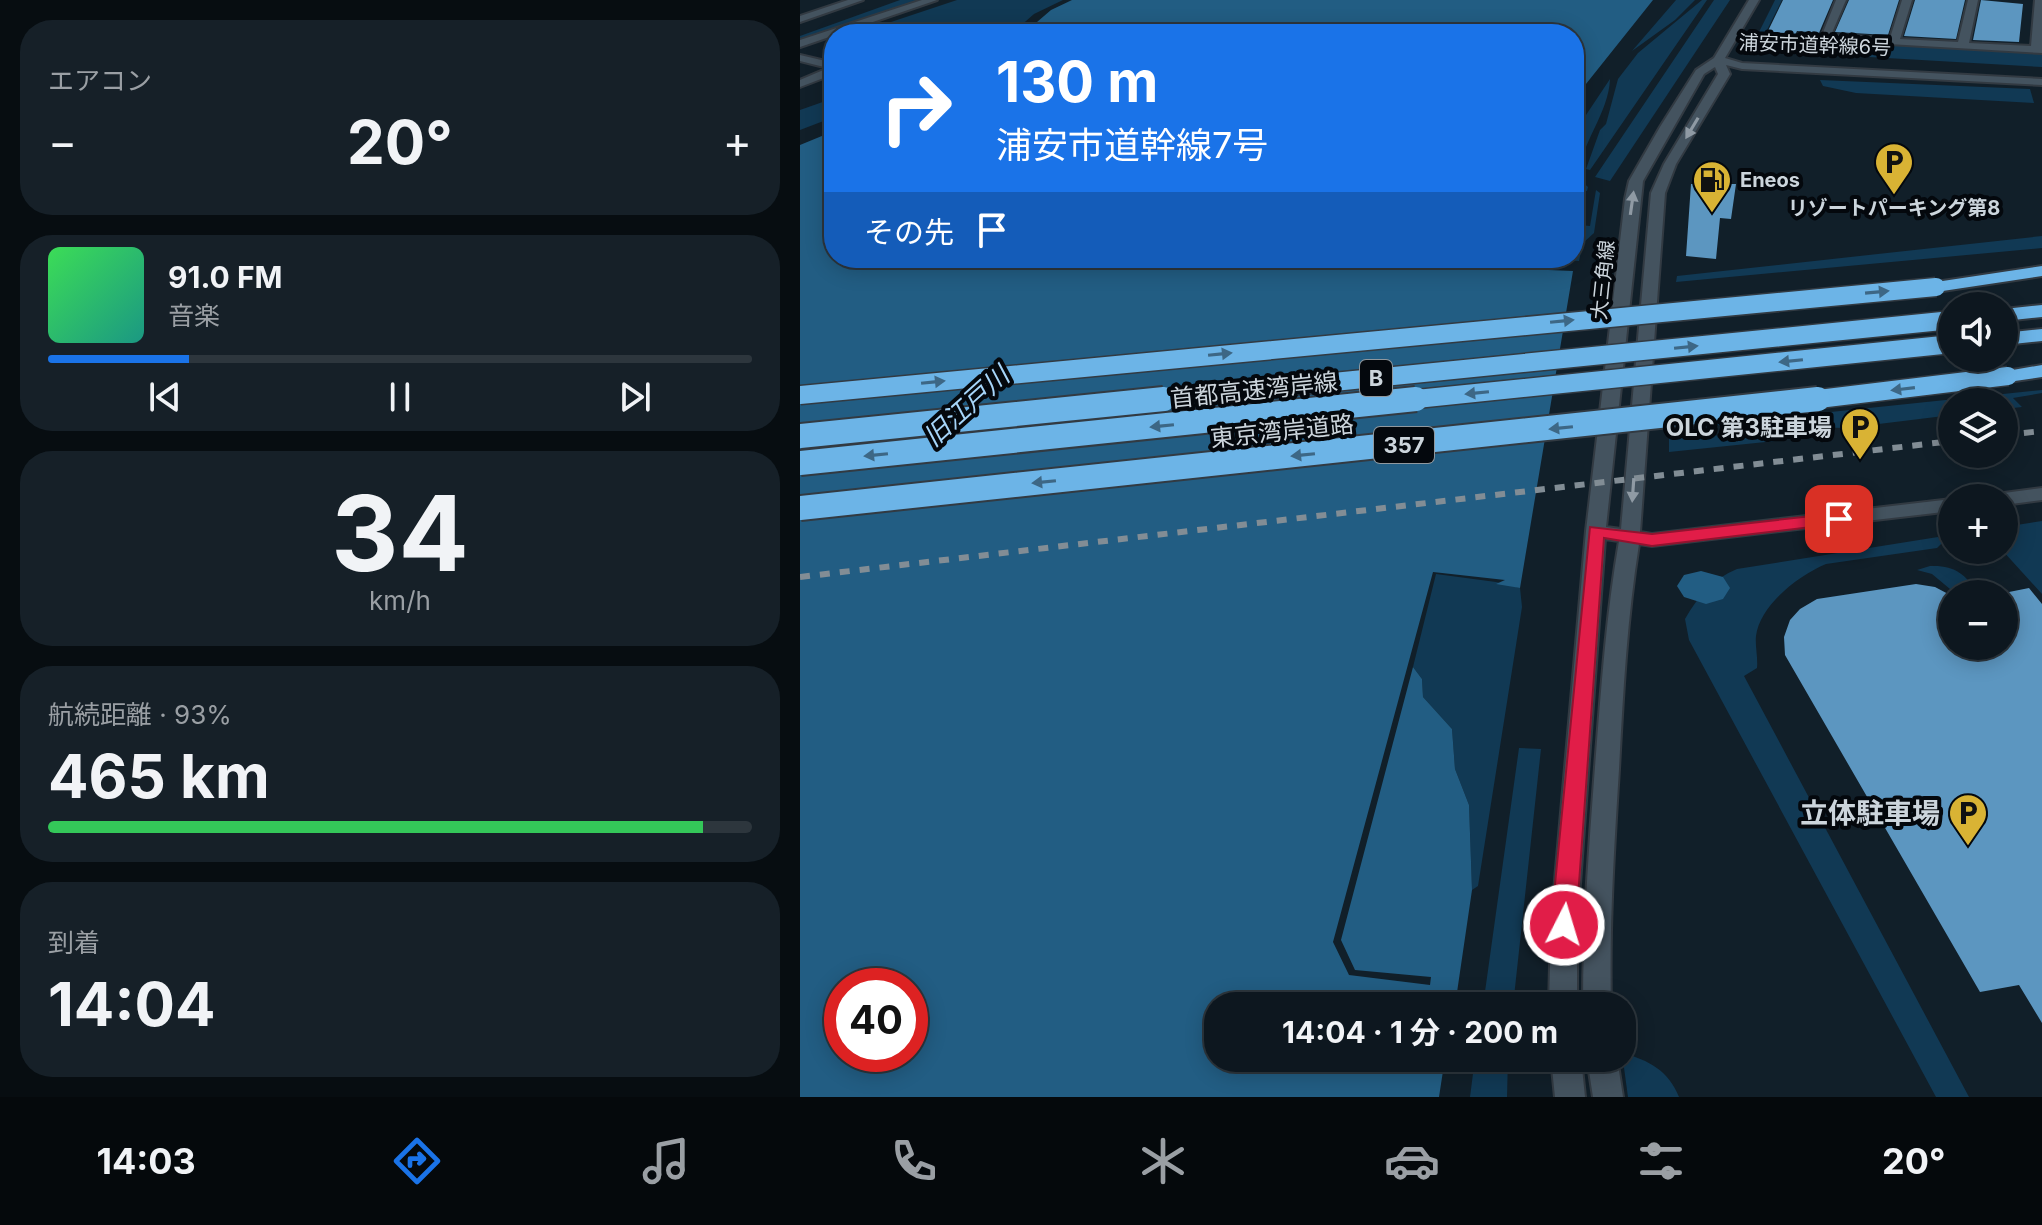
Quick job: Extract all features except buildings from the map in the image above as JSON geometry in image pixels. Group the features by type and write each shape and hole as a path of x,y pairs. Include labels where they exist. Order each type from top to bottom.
{"highway":[{"path":"1936,287 2042,271"},
{"path":"800,395 1936,287 2042,280"},
{"path":"2018,314 2042,311"},
{"name":"首都高速湾岸線","path":"800,436 1938,321"},
{"path":"2018,338 2042,335"},
{"name":"首都高速湾岸線","path":"800,463 1938,346"},
{"path":"2018,349 2042,348"},
{"path":"1869,353 1938,353"},
{"name":"東京湾岸道路","path":"800,508 1683,416 2042,372"}],"street":[{"path":"800,19 858,0"},
{"path":"860,24 932,0"},
{"name":"大三角線","path":"1563,992 1564,925 1596,531 1636,181 1700,72 1718,60 1754,0"},
{"path":"1841,0 1824,38 2039,49 2040,0"},
{"path":"1894,42 1907,0"},
{"path":"1963,45 1973,0"},
{"path":"800,44 824,36"},
{"name":"浦安市道幹線6号","path":"1718,60 1744,57 2042,74"},
{"path":"800,58 824,64"},
{"name":"大三角線","path":"1630,537 1658,193 1670,164 1724,74 1718,60"},
{"name":"浦安市道幹線6号","path":"1718,60 1742,66 2042,82"},
{"path":"800,84 824,74"},
{"path":"2018,497 2042,494"},
{"path":"1596,531 1652,540 1682,538 1938,507"},
{"path":"1597,992 1596,928 1613,676 1620,597 1630,537"},
{"path":"1567,1072 1570,1097"},
{"path":"1604,1072 1608,1097"}],"shaded area":[{"path":"900,0 923,0 849,24 833,24"},
{"path":"957,0 1063,0 1034,14 1022,24 885,24"},
{"path":"1676,0 1695,0 1675,20 1632,51"},
{"path":"1702,0 1707,0 1590,170 1586,169 1600,130 1606,124 1618,79 1638,53"},
{"path":"1714,0 1730,0 1610,181 1595,177"},
{"path":"1775,0 1782,0 1760,44 1811,47 1817,40 2042,52 2042,67 1750,50"},
{"path":"824,27 824,32 800,40 800,36"},
{"path":"1610,79 1605,104 1584,153 1584,118"},
{"path":"1820,80 2030,89 2034,103 1856,93 1823,86"},
{"path":"824,102 824,121 800,130 800,110"},
{"path":"1596,190 1600,193 1594,233 1584,242 1584,225 1590,226"},
{"path":"2042,236 2042,248 1676,282 1677,276"},
{"path":"2042,390 2042,393 2018,397 2018,392"},
{"path":"1938,401 1938,417 1846,428 1705,425"},
{"path":"1693,433 1695,436 1781,434 1785,440 1669,452 1669,434"},
{"path":"2042,521 2042,594 2015,564 2018,564 2018,525"},
{"path":"1938,537 1937,548 1826,564 1793,583 1773,602 1759,624 1756,636 1757,668 1744,676 1969,1097 1936,1097 1689,640 1685,619 1695,603 1707,589 1737,569"},
{"path":"1930,566 1946,567 1968,580 1939,580 1932,574 1917,570"},
{"path":"1436,574 1520,588 1522,607 1478,886 1472,890 1469,805 1455,769 1452,729 1423,697 1422,679 1413,667"},
{"path":"1519,748 1541,749 1515,992 1485,992"},
{"path":"1636,1057 1664,1073 1679,1097 1628,1097 1625,1072 1636,1072"},
{"path":"1473,1072 1508,1072 1507,1097 1470,1097"}],"water":[{"path":"1072,0 1653,0 1584,86 1584,24 1035,24 1051,10"},
{"name":"旧江戸川","path":"824,135 824,268 1501,268 1573,271 1520,588 1496,584 1505,580 1433,572 1333,942 1349,975 1430,985 1431,977 1355,970 1341,940 1413,667 1422,679 1423,697 1452,729 1455,769 1469,805 1472,890 1457,992 1204,992 1204,1072 1443,1072 1439,1097 800,1097 800,145"}],"waterway":[{"path":"1701,586 1706,588"}],"railway":[{"path":"2018,434 2042,431"},
{"path":"800,577 1938,443"}],"place":[{"name":"リゾートパーキング第8","path":"1894,196"},
{"name":"Eneos","path":"1712,214"},
{"name":"OLC 第3駐車場","path":"1860,461"},
{"name":"立体駐車場","path":"1968,847"}],"route":[{"path":"1564,925 1596,531 1652,540 1839,519"}]}
